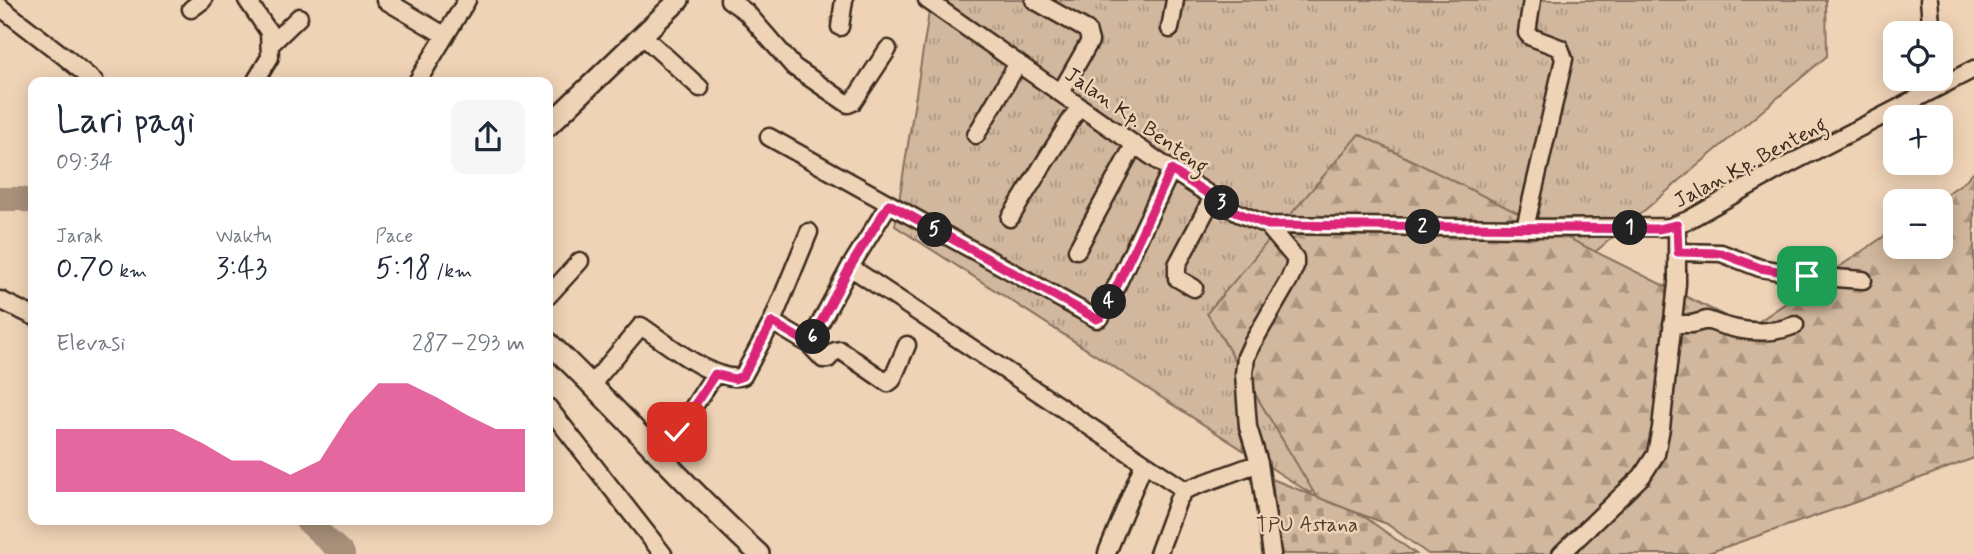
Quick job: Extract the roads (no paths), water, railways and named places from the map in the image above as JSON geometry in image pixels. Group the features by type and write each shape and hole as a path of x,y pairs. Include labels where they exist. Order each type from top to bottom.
{"main road":[{"path":"553,121 679,0"},
{"path":"553,347 759,554"}],"street":[{"path":"247,0 269,32 270,57 258,77"},
{"path":"384,0 444,35"},
{"path":"420,77 467,0"},
{"path":"729,0 746,12 794,66 848,104 853,102 888,49"},
{"path":"840,27 844,0"},
{"name":"Jalan Kp. Benteng","path":"927,0 1171,170 1238,213 1268,225 1658,229 1677,225 1923,91"},
{"path":"1034,0 1087,30 1090,36 1090,41 1061,92"},
{"path":"1170,29 1175,0"},
{"path":"1525,228 1563,59 1560,48 1527,33 1532,0"},
{"path":"1929,0 1931,21"},
{"path":"0,7 88,77"},
{"path":"270,45 299,16"},
{"path":"643,36 700,88"},
{"path":"976,135 1018,63"},
{"name":"Jalan Kp. Benteng","path":"1953,77 1974,69"},
{"path":"1010,218 1079,107"},
{"path":"769,138 1097,319 1106,309 1171,170"},
{"path":"1077,250 1134,145"},
{"path":"1194,288 1177,278 1177,265 1213,197"},
{"path":"809,344 850,267 889,204"},
{"path":"1268,225 1295,258 1295,265 1247,357 1244,374 1248,427 1259,463 1272,554"},
{"path":"1560,554 1642,476 1656,454 1672,324 1678,252 1677,225"},
{"path":"592,384 635,322 669,347 715,374 734,379 743,376 772,322 809,232"},
{"path":"1678,252 1721,253 1760,268 1807,276 1863,280"},
{"path":"553,291 580,261"},
{"path":"850,267 1185,490"},
{"path":"0,300 28,314"},
{"path":"1672,324 1692,324 1707,320 1721,327 1755,331 1782,330 1794,325"},
{"path":"772,322 809,344 823,359 828,359 835,351 840,350 888,383 892,380 907,345"},
{"path":"657,453 677,432 715,374"},
{"path":"553,413 663,554"},
{"path":"1107,553 1144,463"},
{"path":"1158,554 1178,500 1185,490 1259,463"}],"waterway":[{"path":"0,199 28,201"},
{"path":"311,525 343,554"}],"park label":[{"name":"TPU Astana","path":"1307,524"}]}
